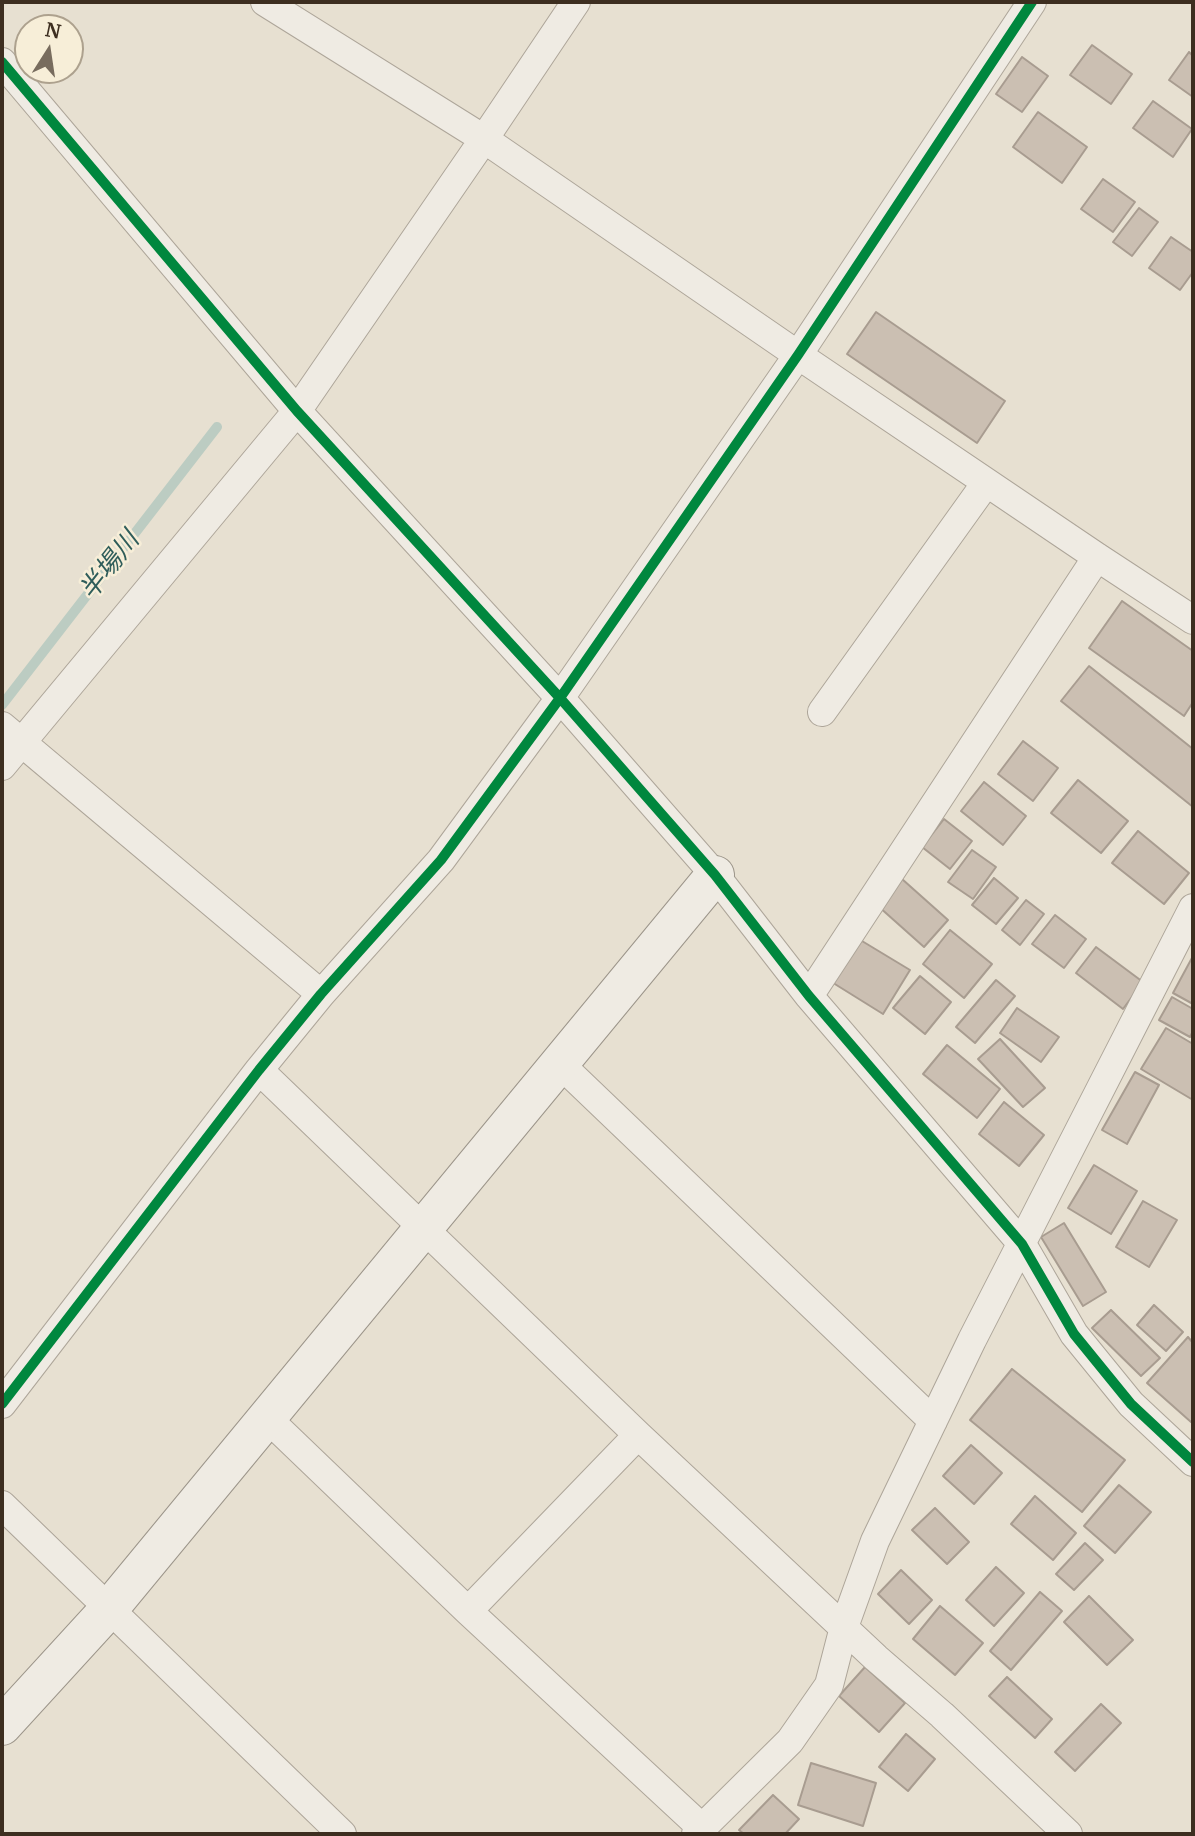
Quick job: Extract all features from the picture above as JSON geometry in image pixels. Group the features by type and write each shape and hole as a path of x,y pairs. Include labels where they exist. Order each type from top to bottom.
{"street":[{"path":"265,2 484,139 986,483 1193,620"},
{"path":"2,766 11,734 297,411 576,2"},
{"path":"3,1401 259,1070 321,994 440,860 561,698 798,355 1032,2"},
{"path":"2,62 297,411 561,698 715,875 808,996 1022,1244 1073,1334 1131,1404 1193,1462"},
{"path":"822,712 986,483"},
{"path":"808,996 1097,557"},
{"path":"11,734 321,994"},
{"path":"2,1726 108,1609 715,875"},
{"path":"266,1417 699,1831 790,1741 829,1685 845,1627 875,1541 1193,908"},
{"path":"559,1063 933,1421"},
{"path":"259,1070 638,1435 1068,1834"},
{"path":"468,1611 638,1435"},
{"path":"2,1505 342,1834"}],"building":[{"path":"1092,45 1132,74 1111,104 1070,75"},
{"path":"1189,52 1193,56 1193,97 1169,80"},
{"path":"1022,57 1048,76 1022,112 996,94"},
{"path":"1153,101 1192,129 1173,157 1133,128"},
{"path":"1038,112 1087,147 1062,183 1013,147"},
{"path":"1103,179 1135,202 1113,232 1081,209"},
{"path":"1139,208 1158,222 1132,256 1113,242"},
{"path":"1171,237 1193,252 1193,272 1180,290 1149,268"},
{"path":"876,312 1005,401 977,443 847,354"},
{"path":"1122,601 1193,651 1193,702 1184,716 1089,648"},
{"path":"1089,666 1193,749 1193,807 1061,701"},
{"path":"1023,741 1058,768 1033,801 998,774"},
{"path":"1078,780 1128,821 1101,853 1051,813"},
{"path":"984,782 1026,816 1003,845 961,811"},
{"path":"944,819 972,841 950,869 922,847"},
{"path":"1138,831 1189,873 1164,904 1112,863"},
{"path":"972,850 996,867 973,899 948,882"},
{"path":"994,878 1018,898 996,924 972,905"},
{"path":"902,879 948,920 924,947 878,906"},
{"path":"1026,900 1044,914 1020,945 1002,930"},
{"path":"1055,915 1086,939 1064,968 1032,944"},
{"path":"950,930 992,964 964,998 923,964"},
{"path":"857,938 910,970 883,1014 830,981"},
{"path":"1096,947 1143,982 1123,1009 1076,973"},
{"path":"1193,956 1193,1004 1173,993"},
{"path":"920,976 951,1002 925,1034 893,1008"},
{"path":"996,980 1015,996 975,1043 956,1027"},
{"path":"1172,997 1193,1009 1193,1031 1190,1037 1159,1020"},
{"path":"1017,1008 1059,1037 1041,1062 1000,1033"},
{"path":"1166,1028 1193,1044 1193,1100 1141,1069"},
{"path":"1000,1039 1045,1088 1023,1107 978,1059"},
{"path":"947,1045 1000,1089 977,1118 923,1074"},
{"path":"1135,1072 1159,1085 1127,1144 1102,1130"},
{"path":"1004,1102 1044,1135 1019,1166 979,1134"},
{"path":"1094,1165 1137,1191 1111,1234 1068,1208"},
{"path":"1143,1201 1177,1220 1149,1267 1116,1247"},
{"path":"1064,1223 1106,1292 1083,1306 1041,1237"},
{"path":"1154,1305 1183,1332 1166,1351 1137,1325"},
{"path":"1111,1310 1160,1358 1141,1376 1092,1328"},
{"path":"1188,1337 1193,1343 1191,1422 1147,1383"},
{"path":"1012,1369 1125,1460 1082,1512 970,1420"},
{"path":"971,1445 1002,1473 974,1504 943,1476"},
{"path":"1119,1485 1151,1512 1115,1553 1084,1526"},
{"path":"1035,1496 1076,1533 1053,1560 1011,1524"},
{"path":"935,1508 969,1542 947,1564 912,1530"},
{"path":"1085,1543 1103,1560 1074,1590 1056,1574"},
{"path":"996,1567 1024,1593 994,1626 966,1600"},
{"path":"901,1570 932,1600 909,1624 878,1594"},
{"path":"1040,1592 1062,1611 1011,1670 990,1651"},
{"path":"1089,1596 1133,1640 1107,1665 1064,1622"},
{"path":"940,1606 983,1643 955,1675 913,1639"},
{"path":"865,1667 905,1703 879,1732 839,1696"},
{"path":"1007,1677 1052,1719 1035,1738 989,1696"},
{"path":"1101,1704 1121,1723 1075,1771 1055,1752"},
{"path":"906,1734 935,1759 908,1791 879,1767"},
{"path":"811,1763 876,1783 863,1826 798,1805"},
{"path":"773,1795 799,1819 785,1834 744,1834 739,1830"}],"waterway":[{"name":"半場川","path":"2,705 217,427"}],"cycle path":[{"path":"2,1404 259,1070 321,994 441,860 560,698 798,355 1032,2"},
{"path":"2,62 297,411 560,698 715,875 809,996 1022,1244 1074,1334 1131,1404 1193,1462"}]}
